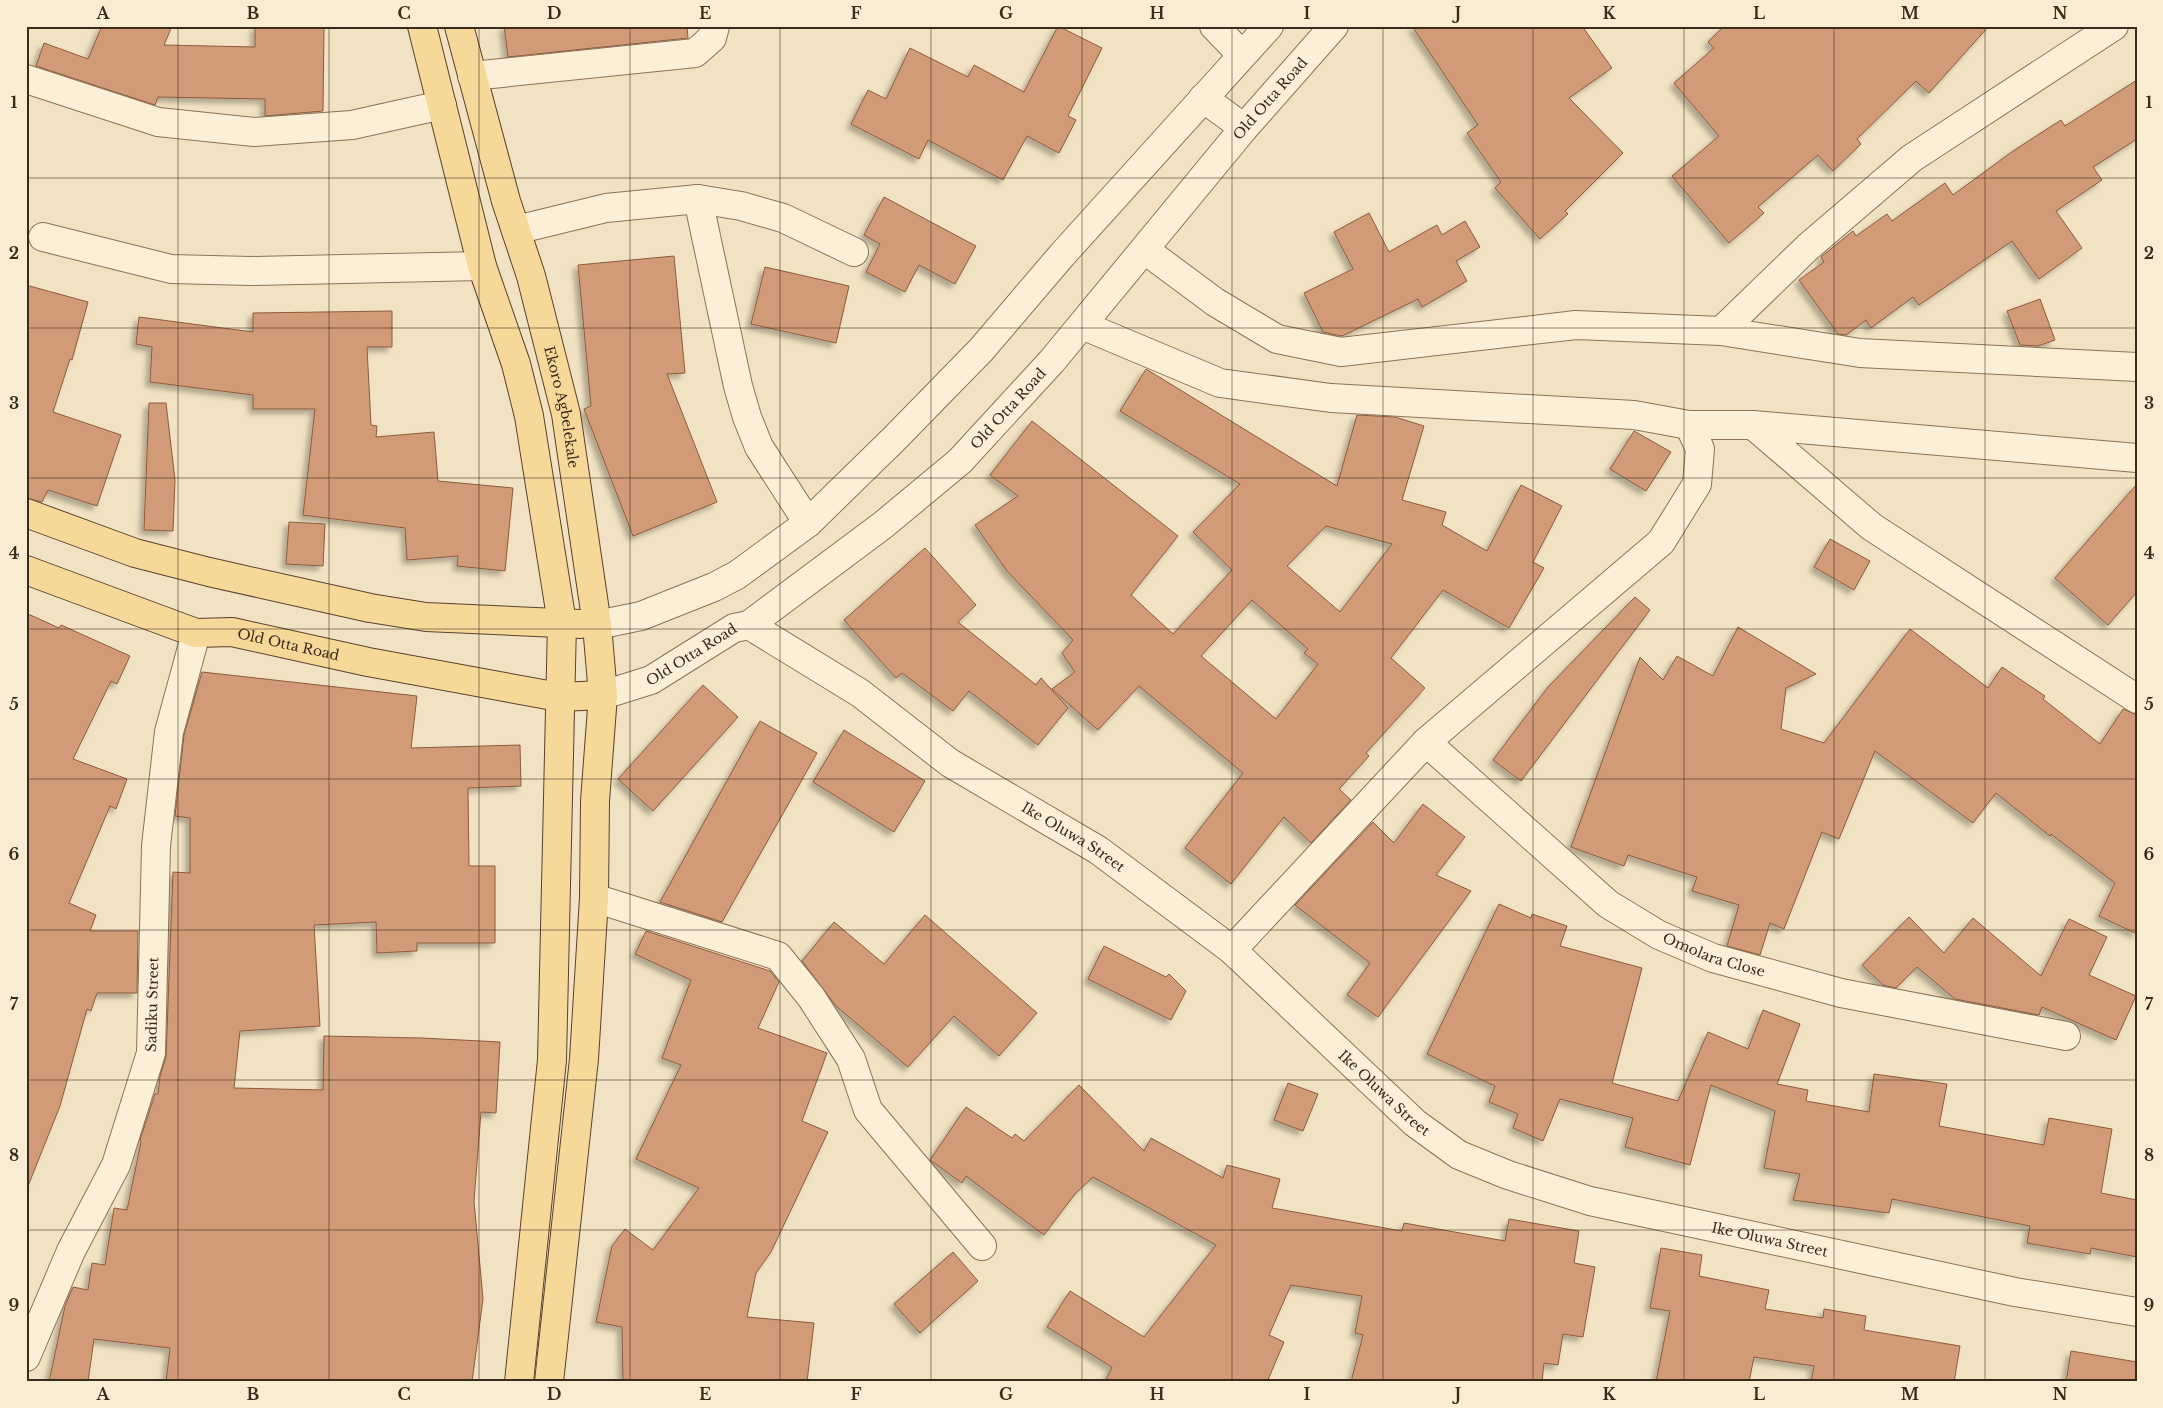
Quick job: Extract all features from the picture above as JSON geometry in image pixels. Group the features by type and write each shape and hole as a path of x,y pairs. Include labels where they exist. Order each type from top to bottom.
{"main road":[{"path":"422,26 482,266 516,364 529,416 562,623 552,1060 520,1382"},
{"name":"Ekoro Agbelekale","path":"460,26 506,201 534,285 566,414 597,625 603,694 595,801 594,898 584,1059 550,1382"},
{"path":"26,513 135,553 209,572 370,608 426,617 597,625"},
{"name":"Old Otta Road","path":"26,570 196,633 232,632 368,662 559,698 603,694"}],"street":[{"path":"472,76 695,53 712,38 715,26"},
{"path":"1214,26 1242,55"},
{"path":"597,625 641,616 714,587 737,575 808,523 981,350 1062,255 1269,26"},
{"name":"Old Otta Road","path":"603,694 651,680 734,628 749,625 884,525 960,460 1052,361 1244,128 1334,26"},
{"path":"1721,331 1808,247 1912,158 2114,26"},
{"path":"26,79 158,122 254,132 352,126 442,105"},
{"path":"1203,98 1244,128"},
{"path":"698,199 738,386 747,418 759,447 808,523"},
{"path":"516,230 606,208 698,199 741,206 783,218 854,252"},
{"path":"43,237 171,269 250,271 482,266"},
{"path":"1136,259 1215,302 1277,339 1341,352 1576,325 1721,331 1860,353 2137,367"},
{"path":"1082,325 1220,383 1331,398 1634,415 1689,425 1753,425 2137,458"},
{"path":"1232,950 1426,742 1661,542 1697,484 1700,449 1689,425"},
{"path":"1753,425 1872,527 2137,699"},
{"name":"Ike Oluwa Street","path":"749,625 860,693 950,763 1098,850 1232,950 1415,1123 1459,1155 1508,1175 1590,1201 2015,1292 2137,1312"},
{"name":"Sadiku Street","path":"26,1357 71,1251 116,1165 151,1053 156,846 169,732 196,633"},
{"name":"Omolara Close","path":"1426,742 1608,904 1659,935 1713,958 1841,993 2066,1036"},
{"path":"594,898 778,956 811,998 851,1059 868,1110 982,1246"}],"building":[{"path":"102,26 172,26 164,45 255,47 255,26 324,26 323,111 265,116 265,99 158,97 155,105 36,66 44,43 88,59"},
{"path":"504,26 687,26 688,38 508,57"},
{"path":"1058,26 1102,48 1068,116 1076,120 1059,153 1027,136 1003,180 928,140 919,159 851,124 868,90 886,99 910,48 968,77 974,65 1024,92"},
{"path":"1412,26 1582,26 1612,68 1569,98 1623,153 1565,211 1568,214 1540,239 1495,188 1501,182 1467,133 1478,125"},
{"path":"1724,26 1989,26 1929,93 1916,81 1857,139 1861,144 1833,171 1818,155 1758,207 1764,213 1729,243 1672,176 1719,136 1674,83 1714,48 1708,42"},
{"path":"2137,80 2137,139 2093,167 2102,180 2056,211 2082,248 2039,279 2012,241 1919,305 1913,297 1871,328 1866,320 1846,335 1838,334 1799,280 1824,262 1821,257 1853,231 1856,236 1887,214 1892,221 1945,183 1953,195 2013,151 2061,120 2065,126"},
{"path":"884,197 976,246 955,284 919,265 905,292 866,272 880,244 864,235"},
{"path":"1369,213 1389,252 1437,225 1442,235 1465,221 1480,247 1456,261 1467,281 1422,307 1418,299 1342,336 1323,332 1304,293 1353,269 1334,232"},
{"path":"674,256 685,373 667,374 717,502 633,536 584,409 591,406 578,265"},
{"path":"765,267 849,286 836,343 751,324"},
{"path":"26,285 88,302 72,360 70,359 53,412 121,435 97,506 48,490 42,502 26,498"},
{"path":"2040,299 2055,340 2038,346 2020,345 2007,311"},
{"path":"392,311 392,347 367,347 371,425 377,426 376,437 434,432 438,481 513,488 505,571 457,566 458,556 407,560 405,528 303,515 315,409 253,409 253,395 150,382 152,347 136,344 139,317 253,332 253,313"},
{"path":"1146,369 1337,486 1357,415 1395,417 1424,426 1402,500 1446,512 1442,525 1487,551 1521,485 1562,506 1533,562 1544,568 1509,628 1443,590 1391,658 1425,688 1366,753 1369,756 1339,789 1351,800 1311,843 1284,817 1231,884 1185,848 1243,773 1139,686 1098,730 1052,689 1075,672 1062,653 1073,640 1007,571 975,525 1018,496 990,475 1032,421 1178,536 1131,595 1173,634 1232,570 1193,532 1240,484 1120,411","holes":["1326,526 1392,544 1340,612 1287,566","1252,600 1308,649 1304,653 1318,664 1276,719 1201,656"]},
{"path":"149,403 166,403 175,480 173,531 144,530"},
{"path":"1634,431 1671,452 1646,491 1610,469"},
{"path":"2137,484 2137,592 2108,625 2055,578"},
{"path":"289,522 325,524 323,566 286,564"},
{"path":"1830,539 1870,561 1854,590 1814,567"},
{"path":"925,548 976,605 958,622 1036,685 1041,678 1068,708 1038,745 969,691 953,711 902,673 896,678 844,620"},
{"path":"1635,597 1650,610 1521,781 1493,760 1548,687"},
{"path":"26,613 59,628 61,625 130,656 117,684 111,681 73,759 127,779 116,809 110,806 69,903 96,915 90,931 138,931 137,993 97,993 91,1011 87,1009 60,1106 28,1186"},
{"path":"1738,627 1816,674 1786,688 1781,729 1824,743 1910,629 1988,688 2002,667 2045,696 2043,699 2100,744 2123,709 2137,715 2137,934 2099,916 2115,883 2051,834 2050,836 1996,793 1973,823 1875,751 1839,839 1822,832 1784,929 1770,923 1760,955 1727,946 1739,905 1692,891 1697,877 1628,855 1624,866 1571,847 1640,657 1663,680 1677,656 1713,676"},
{"path":"202,672 417,696 411,748 520,745 521,786 468,788 469,866 495,866 495,943 417,943 417,951 377,953 376,922 314,925 320,1026 240,1031 234,1088 323,1090 324,1036 500,1042 496,1113 481,1112 474,1201 483,1299 472,1382 166,1382 170,1348 94,1339 88,1382 49,1382 65,1306 73,1287 88,1290 92,1263 105,1265 114,1208 127,1210 140,1140 155,1094 158,1094 160,1076 166,1057 173,872 190,873 190,818 175,816 184,735"},
{"path":"703,685 738,717 653,811 618,779"},
{"path":"760,721 817,753 722,922 660,902"},
{"path":"844,730 925,781 894,832 813,782"},
{"path":"1423,804 1465,837 1436,875 1471,891 1378,1017 1347,995 1370,963 1295,905 1373,822 1394,843"},
{"path":"1499,904 1531,918 1532,914 1567,926 1560,946 1642,968 1612,1083 1678,1101 1708,1032 1748,1049 1763,1010 1800,1024 1777,1084 1808,1090 1806,1101 1869,1112 1874,1074 1947,1084 1939,1126 2044,1145 2049,1118 2112,1129 2101,1193 2137,1200 2137,1257 2091,1248 2090,1254 2027,1243 2030,1226 1892,1199 1889,1213 1793,1200 1800,1174 1764,1168 1775,1111 1711,1085 1690,1165 1625,1147 1633,1118 1560,1099 1543,1141 1513,1128 1518,1114 1489,1102 1495,1086 1427,1054"},
{"path":"925,915 1037,1013 999,1056 954,1016 908,1067 836,1006 802,961 834,922 884,964"},
{"path":"1909,917 1944,953 1973,918 2041,976 2069,919 2107,937 2089,975 2136,996 2116,1040 2042,1007 2039,1015 1955,999 1917,967 1896,988 1883,985 1862,965"},
{"path":"646,931 770,971 779,982 758,1028 827,1053 802,1121 828,1132 771,1252 756,1273 747,1317 814,1323 807,1382 623,1382 622,1327 596,1322 612,1246 625,1229 653,1250 699,1188 636,1159 681,1065 662,1058 691,980 635,954"},
{"path":"1104,946 1166,977 1169,974 1186,991 1171,1020 1088,979"},
{"path":"1288,1083 1318,1094 1303,1131 1274,1120"},
{"path":"1079,1085 1144,1151 1151,1138 1223,1178 1227,1165 1280,1179 1272,1208 1402,1231 1404,1223 1505,1241 1509,1219 1579,1231 1574,1263 1595,1267 1583,1337 1563,1334 1558,1365 1544,1363 1542,1382 1351,1382 1363,1335 1355,1333 1362,1296 1291,1285 1269,1335 1284,1342 1267,1382 1105,1382 1112,1367 1047,1327 1070,1291 1144,1337 1216,1245 1093,1177 1075,1194 1044,1235 966,1176 962,1183 930,1160 966,1107 1012,1138 1015,1134 1024,1141"},
{"path":"1661,1248 1702,1255 1699,1276 1769,1290 1765,1309 1823,1318 1824,1309 1866,1316 1864,1330 1960,1346 1954,1382 1811,1382 1814,1366 1754,1357 1749,1382 1656,1382 1670,1311 1650,1308"},
{"path":"953,1252 978,1281 920,1333 894,1304"},
{"path":"2071,1351 2137,1362 2137,1382 2066,1382"}]}
